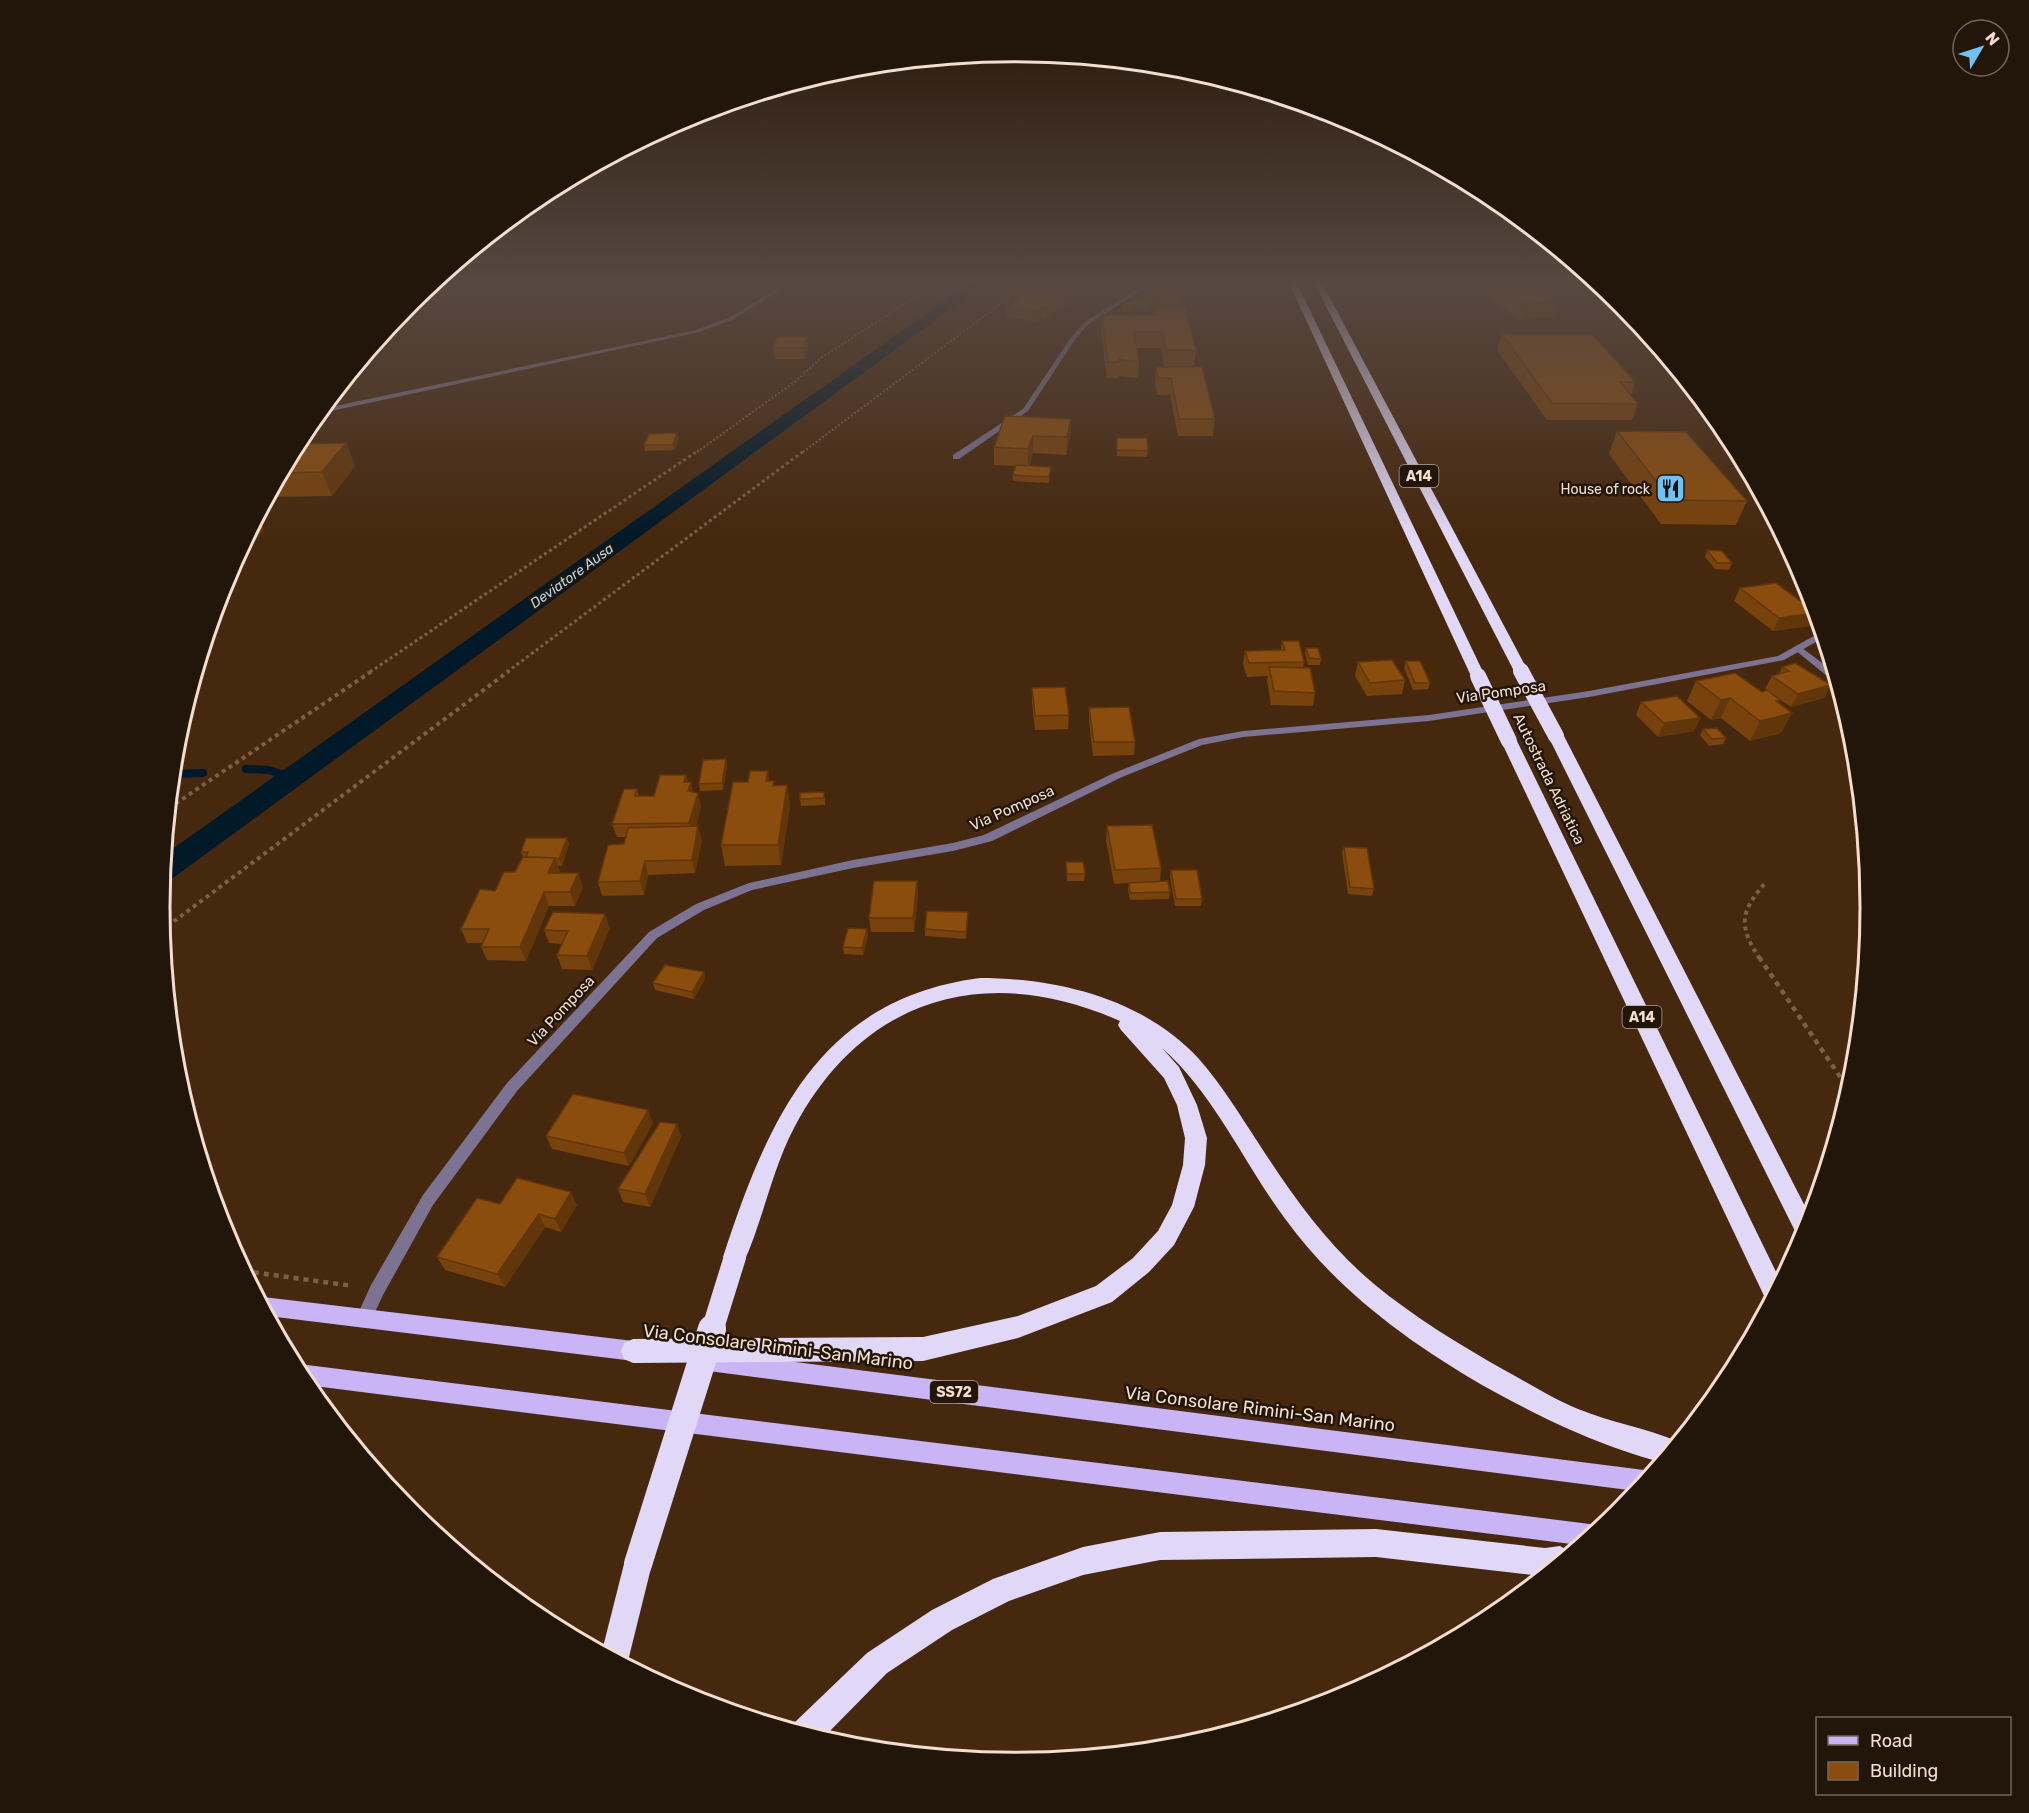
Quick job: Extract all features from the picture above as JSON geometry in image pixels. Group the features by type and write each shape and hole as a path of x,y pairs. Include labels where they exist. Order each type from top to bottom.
{"highway":[{"name":"Autostrada Adriatica","path":"1332,366 1509,741 1770,1284"},
{"name":"Autostrada Adriatica","path":"1361,366 1556,736 1800,1218"},
{"path":"617,1651 638,1564 758,1185 789,1117 811,1083 835,1054 859,1033 913,1003 949,990 979,985 1044,990 1077,997 1140,1023 1170,1044 1197,1072 1274,1186 1311,1234 1348,1276 1397,1317 1440,1346 1553,1411 1638,1443 1662,1449"},
{"path":"633,1351 923,1349 1018,1327 1104,1294 1141,1265 1166,1238 1183,1206 1194,1166 1196,1138 1187,1105 1172,1073 1114,1011"},
{"path":"812,1727 877,1663 942,1620 1003,1589 1083,1561 1160,1546 1376,1544 1548,1562"}],"main road":[{"name":"Via Consolare Rimini-San Marino","path":"271,1307 633,1351 1635,1480"},
{"path":"312,1376 1581,1534"}],"street":[{"path":"332,409 536,366"},
{"path":"956,457 1026,410 1055,366"},
{"name":"Via Pomposa","path":"364,1318 377,1290 428,1200 512,1087 653,935 700,907 749,887 988,838 1118,775 1199,742 1243,734 1429,718 1589,694 1781,658 1816,638"},
{"path":"1798,648 1826,670"}],"path":[{"path":"176,803 694,454 796,381 813,366"},
{"path":"170,924 918,366"},
{"path":"1766,882 1744,907 1743,926 1754,949 1841,1079"},
{"path":"253,1272 377,1290"}],"building":[{"path":"1525,366 1620,366 1635,382 1620,382 1638,404 1552,403"},
{"path":"1156,367 1202,367 1215,419 1179,419 1171,378 1158,378"},
{"path":"1005,416 1071,419 1067,437 1033,436 1028,449 994,447"},
{"path":"1617,431 1686,432 1747,501 1671,500"},
{"path":"677,433 673,445 644,445 649,434"},
{"path":"1117,438 1147,438 1148,451 1117,450"},
{"path":"346,443 322,472 290,473 308,444"},
{"path":"1016,465 1051,467 1049,477 1013,475"},
{"path":"1707,550 1722,551 1732,563 1717,563"},
{"path":"1776,583 1803,603 1807,614 1779,618 1740,588"},
{"path":"1282,641 1299,641 1304,662 1249,663 1245,651 1285,650"},
{"path":"1306,648 1318,648 1321,659 1309,658"},
{"path":"1392,660 1405,680 1370,683 1358,662"},
{"path":"1406,661 1420,661 1430,683 1415,683"},
{"path":"1795,663 1830,685 1798,694 1772,676 1789,671 1782,667"},
{"path":"1269,667 1310,668 1315,693 1274,691"},
{"path":"1735,673 1762,692 1767,690 1780,700 1776,701 1792,713 1760,721 1730,698 1721,700 1696,681"},
{"path":"1065,687 1069,715 1035,716 1032,688"},
{"path":"1677,696 1700,718 1664,723 1641,702"},
{"path":"1129,707 1135,742 1094,742 1089,708"},
{"path":"1717,728 1726,738 1712,739 1703,729"},
{"path":"726,759 722,783 699,784 703,760"},
{"path":"750,771 768,771 766,781 774,781 773,786 787,785 778,845 721,845 733,782 748,782"},
{"path":"660,775 686,775 684,782 691,782 688,791 698,793 689,823 612,824 624,789 637,789 635,796 654,796"},
{"path":"824,792 824,798 800,799 800,793"},
{"path":"1152,825 1161,868 1115,870 1107,826"},
{"path":"698,826 692,860 645,861 640,881 598,882 608,845 624,844 628,828"},
{"path":"526,838 567,838 559,859 554,859 526,857 528,852 521,852"},
{"path":"1344,847 1367,848 1374,889 1350,887"},
{"path":"523,857 555,858 548,873 578,873 570,892 544,892 520,947 481,947 489,929 461,929 480,889 495,891 504,872 515,872"},
{"path":"1066,862 1083,862 1085,874 1067,874"},
{"path":"1171,870 1197,870 1202,899 1176,899"},
{"path":"874,881 917,881 913,918 869,918"},
{"path":"1168,881 1170,892 1130,893 1129,883"},
{"path":"927,911 968,912 966,932 925,929"},
{"path":"553,912 605,914 587,956 557,955 568,931 544,930"},
{"path":"848,928 867,929 862,948 843,947"},
{"path":"665,965 704,972 692,992 653,983"},
{"path":"573,1094 648,1110 624,1153 546,1136"},
{"path":"660,1122 677,1124 645,1194 618,1189"},
{"path":"517,1178 571,1192 555,1219 539,1214 497,1274 437,1257 477,1198 500,1204"}],"waterway":[{"name":"Deviatore Ausa","path":"171,865 864,366"},
{"path":"246,769 268,770 293,777"},
{"path":"181,774 203,773"}],"place":[{"name":"House of rock","path":"1671,489"}]}
